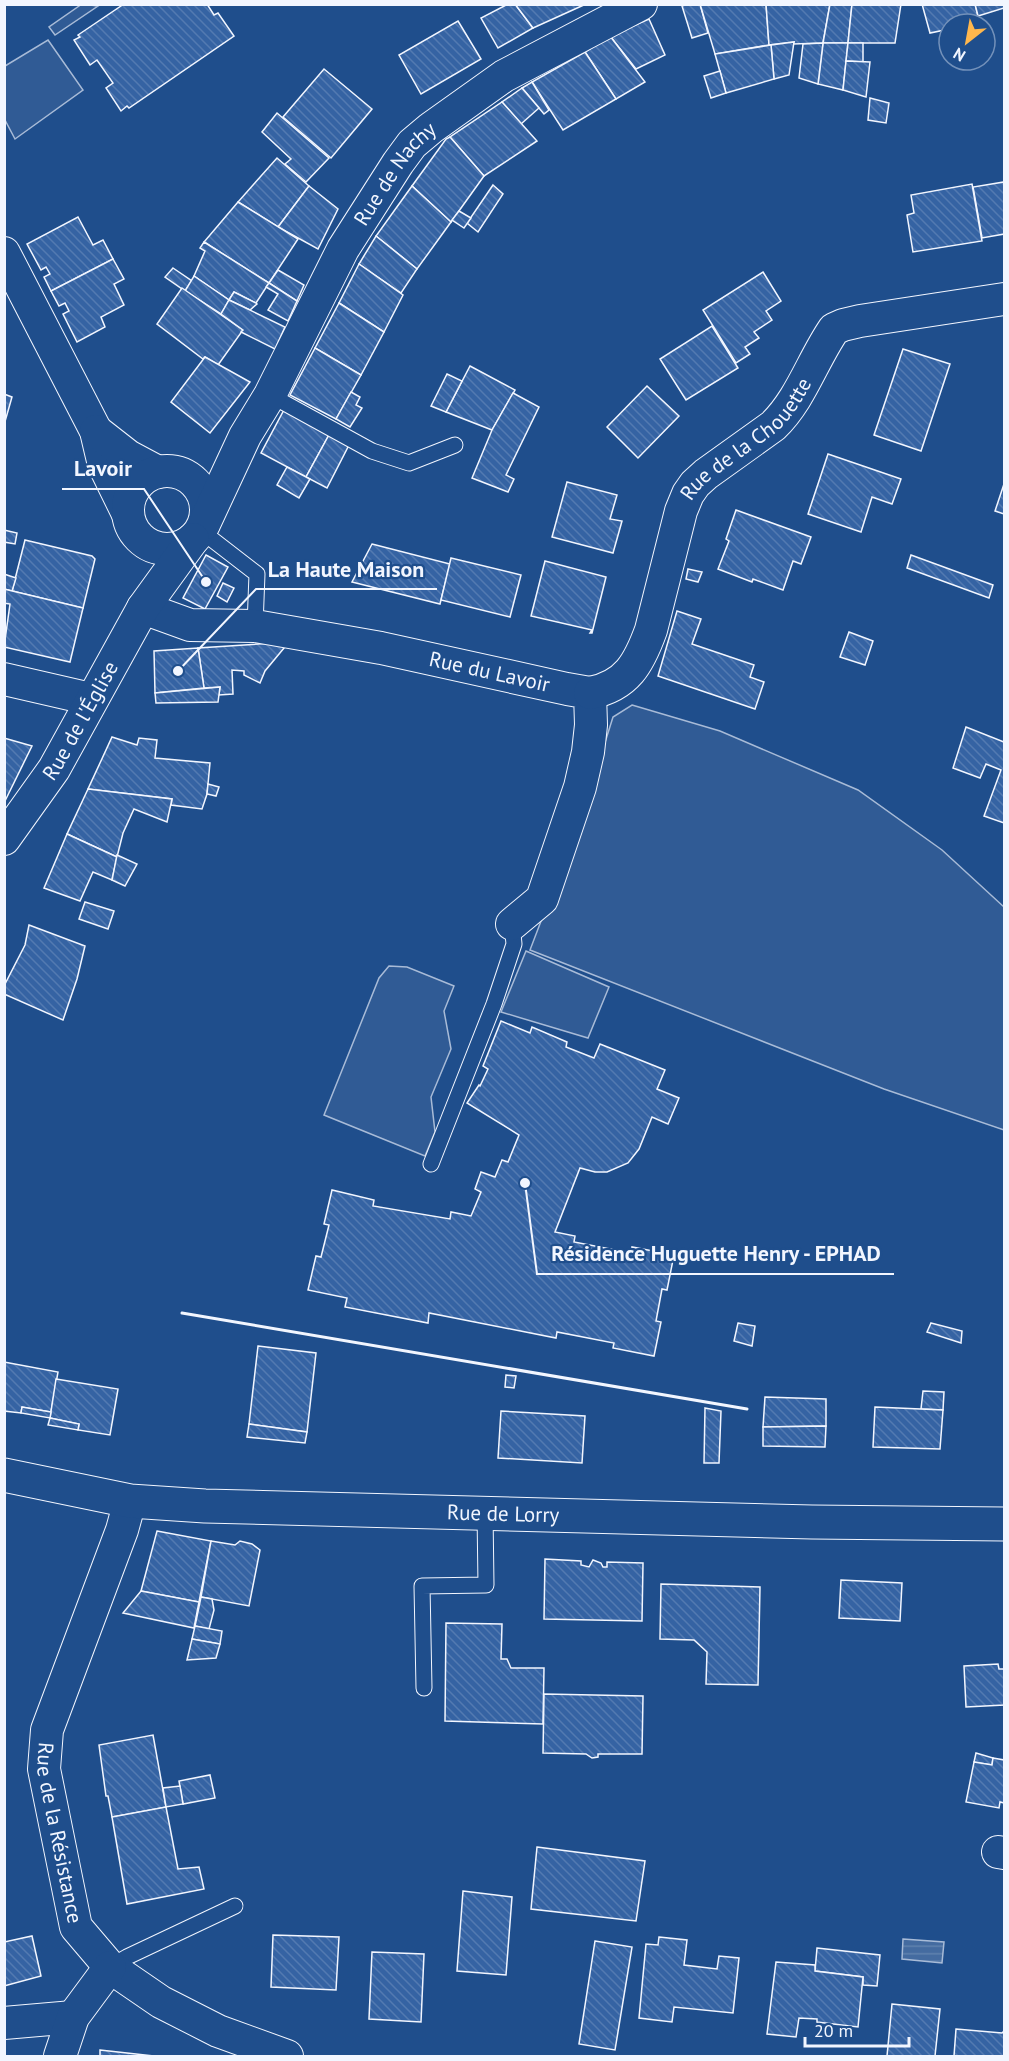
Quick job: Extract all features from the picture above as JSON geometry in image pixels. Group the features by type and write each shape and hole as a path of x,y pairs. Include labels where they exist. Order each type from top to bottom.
{"street":[{"name":"Rue de Nachy","path":"199,531 245,436 270,395 343,249 412,144 504,76 641,4"},
{"path":"4,253 96,430 104,465 132,525 147,543 158,548 171,549 183,546 199,531 207,511 201,492 189,477 167,472 128,456 96,430"},
{"name":"Rue de la Chouette","path":"590,693 606,690 635,667 651,630 681,511 695,484 785,415 834,329 860,321 1005,299"},
{"name":"Rue de Nachy","path":"167,472 196,472 218,459 245,436"},
{"path":"146,603 147,573 132,525 128,502 139,482 148,475 167,472"},
{"name":"Rue de l'Église","path":"4,839 54,769 146,603 199,531"},
{"name":"Rue du Lavoir","path":"146,603 190,626 255,626 381,648 590,693"},
{"path":"4,679 91,699"},
{"path":"512,924 542,899 588,752 591,725 590,693"},
{"name":"Rue de Lorry","path":"4,1475 130,1501 205,1506 812,1522 1005,1524"},
{"name":"Rue de la Résistance","path":"130,1501 122,1530 47,1730 44,1769 76,1927 110,1967 161,2002 218,2031 287,2056"},
{"path":"60,2056 73,2017 110,1967"},
{"path":"4,2023 73,2017"}],"lane":[{"path":"270,395 372,451 409,463 455,446"},
{"path":"199,531 257,574 255,626"},
{"path":"431,1164 494,1004 514,944 512,924"},
{"path":"424,1688 422,1586 486,1585 485,1512"},
{"path":"110,1967 235,1906"}],"shaded area":[{"path":"82,4 98,6 55,35 49,27"},
{"path":"48,40 83,90 15,139 5,120 5,66"},
{"path":"632,705 720,731 858,790 942,850 1004,907 1004,1130 884,1089 530,950 586,803 613,717"},
{"path":"526,951 609,987 588,1038 501,1012"},
{"path":"389,966 407,967 454,986 444,1011 451,1049 431,1097 435,1132 425,1156 324,1115 379,978"},
{"path":"903,1939 944,1942 942,1963 902,1959"}],"building":[{"path":"124,4 207,4 214,15 218,13 234,36 129,108 127,106 121,111 106,88 113,83 97,60 90,65 74,40"},
{"path":"508,4 515,4 533,28 498,48 481,18"},
{"path":"515,4 586,4 533,28"},
{"path":"700,4 708,33 692,38 682,6"},
{"path":"700,4 766,4 769,45 715,54"},
{"path":"766,4 830,4 823,43 793,44 794,42 769,45"},
{"path":"830,4 852,4 848,43 823,43"},
{"path":"852,4 901,4 895,43 848,43"},
{"path":"922,4 975,4 977,12 937,12 937,32 930,33"},
{"path":"975,4 1004,4 1004,8 991,12 977,12"},
{"path":"649,19 665,55 636,69 610,36"},
{"path":"458,21 481,59 421,94 399,55"},
{"path":"610,36 645,82 616,99 585,52"},
{"path":"794,42 789,75 774,79 771,45"},
{"path":"823,43 848,43 843,90 818,84"},
{"path":"823,43 818,84 799,78 803,44"},
{"path":"848,43 863,43 863,62 846,61"},
{"path":"771,45 774,79 726,93 715,54"},
{"path":"585,52 616,99 563,130 532,82"},
{"path":"846,61 870,62 866,97 843,90"},
{"path":"324,69 372,109 331,158 283,117"},
{"path":"720,71 726,93 711,98 704,76"},
{"path":"532,82 549,110 544,114 522,88"},
{"path":"522,88 539,108 521,124 502,102"},
{"path":"870,98 889,103 886,123 868,120"},
{"path":"502,102 537,141 484,176 450,137"},
{"path":"277,113 329,158 306,182 285,164 291,159 262,132"},
{"path":"450,137 484,176 451,222 412,186 446,139"},
{"path":"277,158 309,186 278,227 238,202"},
{"path":"1004,182 1004,234 982,238 973,187"},
{"path":"972,184 982,241 913,252 907,215 914,213 911,195"},
{"path":"493,185 503,194 478,232 467,223"},
{"path":"309,186 338,209 318,249 278,227"},
{"path":"412,186 451,222 417,269 376,236"},
{"path":"238,202 298,239 269,283 204,242"},
{"path":"459,211 471,218 464,228 452,220"},
{"path":"78,217 93,245 103,240 113,259 51,291 44,277 50,274 46,267 41,270 27,244"},
{"path":"376,236 417,269 401,293 359,264"},
{"path":"204,242 269,283 256,303 234,292 229,300 194,276 205,251 200,248"},
{"path":"113,259 124,279 114,284 124,305 101,317 105,327 77,342 63,314 69,311 65,303 59,306 51,291"},
{"path":"359,264 403,295 384,332 339,303"},
{"path":"173,268 192,281 185,291 165,277"},
{"path":"278,270 304,285 297,301 269,283"},
{"path":"763,272 781,301 766,311 772,320 754,332 759,338 745,347 750,354 736,363 703,310"},
{"path":"194,276 229,300 221,314 185,291"},
{"path":"269,283 297,301 288,321 268,310 278,294 266,287"},
{"path":"182,288 243,330 218,365 205,357 203,359 157,324"},
{"path":"234,292 257,304 250,310 229,300"},
{"path":"229,300 285,327 275,349 241,332 243,330 221,314"},
{"path":"339,303 384,332 361,375 315,348"},
{"path":"712,326 738,368 686,400 660,359"},
{"path":"315,348 361,375 336,419 290,395"},
{"path":"903,349 950,364 921,451 874,435"},
{"path":"205,357 250,382 210,433 171,402"},
{"path":"470,366 515,390 492,430 446,412"},
{"path":"447,374 462,381 446,412 431,406"},
{"path":"647,386 679,416 638,458 607,427"},
{"path":"351,392 360,397 356,405 362,408 350,427 336,419"},
{"path":"513,393 539,407 506,475 514,479 508,492 472,478 492,430"},
{"path":"4,394 12,397 4,425"},
{"path":"285,408 330,433 306,477 261,453"},
{"path":"330,433 350,443 327,488 306,477"},
{"path":"828,454 901,479 892,504 872,497 861,532 808,514"},
{"path":"287,467 310,479 299,498 277,485"},
{"path":"567,482 617,495 610,519 622,521 613,553 552,537"},
{"path":"1004,484 1004,514 995,511"},
{"path":"736,510 811,537 801,564 793,561 783,590 753,579 752,582 718,569 729,541 726,539"},
{"path":"4,530 17,533 15,544 4,542"},
{"path":"25,540 92,556 95,559 83,608 12,591"},
{"path":"372,544 450,564 440,604 352,582"},
{"path":"206,555 228,567 205,609 183,598"},
{"path":"911,555 993,585 989,598 907,568"},
{"path":"451,558 521,575 510,617 441,600"},
{"path":"545,561 606,577 592,633 590,633 592,630 531,616"},
{"path":"688,569 702,572 698,582 686,579"},
{"path":"4,574 16,578 12,591 4,589"},
{"path":"223,583 234,588 227,602 217,596"},
{"path":"4,589 83,608 70,662 4,647 10,604 4,603"},
{"path":"677,611 701,619 692,644 754,665 750,677 764,682 755,709 658,676"},
{"path":"849,632 873,641 865,665 840,657"},
{"path":"289,642 265,671 260,683 244,675 244,671 232,670 233,694 219,695 220,687 204,688 198,648"},
{"path":"198,648 204,688 155,693 154,651"},
{"path":"220,687 218,702 156,703 155,693"},
{"path":"966,727 1004,742 1004,823 984,816 1001,770 986,764 980,778 953,768"},
{"path":"112,737 137,745 139,738 157,740 155,758 210,763 207,794 202,809 171,805 172,799 88,789"},
{"path":"4,738 32,746 4,803"},
{"path":"208,784 219,787 216,796 207,794"},
{"path":"88,789 172,799 167,822 134,809 123,833 117,857 67,834"},
{"path":"67,834 117,857 112,880 93,872 80,901 44,888"},
{"path":"117,855 137,864 125,886 112,880"},
{"path":"85,902 114,911 108,929 79,919"},
{"path":"29,925 85,946 63,1020 4,994 4,986 25,945"},
{"path":"501,1021 530,1033 532,1027 567,1042 566,1047 594,1058 600,1044 665,1070 657,1089 679,1098 668,1124 652,1117 639,1149 628,1163 607,1172 580,1168 555,1232 575,1236 574,1242 631,1253 632,1247 674,1255 667,1290 662,1289 656,1321 661,1322 654,1356 613,1348 614,1343 557,1332 556,1338 429,1313 428,1323 345,1307 347,1298 308,1290 316,1256 321,1257 329,1225 324,1224 332,1190 374,1200 373,1206 450,1219 451,1212 471,1216 481,1192 475,1189 481,1172 495,1177 502,1160 508,1162 519,1135 467,1103 480,1086 488,1069 483,1066"},
{"path":"738,1323 755,1326 752,1346 734,1341"},
{"path":"931,1323 962,1331 961,1343 927,1332"},
{"path":"258,1346 316,1353 307,1432 249,1424"},
{"path":"4,1362 58,1372 51,1412 22,1407 21,1413 4,1411"},
{"path":"506,1375 516,1376 514,1388 505,1387"},
{"path":"56,1379 118,1389 110,1435 78,1430 79,1424 50,1418"},
{"path":"923,1391 944,1392 943,1410 921,1409"},
{"path":"765,1397 826,1399 826,1426 763,1427"},
{"path":"22,1407 51,1412 50,1418 21,1413"},
{"path":"875,1407 943,1410 940,1449 873,1447"},
{"path":"705,1408 721,1411 719,1463 704,1463"},
{"path":"501,1411 585,1416 582,1463 498,1458"},
{"path":"50,1418 79,1424 78,1430 48,1425"},
{"path":"249,1424 307,1432 305,1443 247,1437"},
{"path":"826,1426 825,1447 763,1446 763,1427"},
{"path":"157,1531 211,1541 199,1602 141,1591"},
{"path":"211,1541 235,1545 240,1541 252,1544 260,1550 249,1606 201,1597"},
{"path":"545,1559 581,1561 581,1565 589,1567 593,1560 601,1563 603,1567 607,1567 607,1562 643,1563 642,1621 544,1619"},
{"path":"841,1580 902,1583 900,1621 839,1618"},
{"path":"661,1584 760,1587 758,1685 706,1684 707,1652 694,1640 660,1639"},
{"path":"141,1591 199,1602 194,1628 123,1613"},
{"path":"201,1597 212,1599 214,1610 209,1629 195,1626"},
{"path":"446,1623 502,1624 501,1659 507,1659 511,1668 544,1668 543,1724 445,1721"},
{"path":"195,1626 222,1631 220,1644 192,1639"},
{"path":"192,1639 220,1644 216,1658 187,1660"},
{"path":"998,1664 999,1669 1004,1669 1004,1705 966,1707 964,1666"},
{"path":"544,1694 643,1696 642,1754 598,1754 598,1757 592,1758 586,1754 543,1753"},
{"path":"153,1735 166,1807 112,1817 108,1796 106,1796 99,1745"},
{"path":"976,1753 993,1758 992,1765 974,1762"},
{"path":"993,1758 1004,1760 1004,1803 1000,1802 999,1808 966,1802 974,1762 992,1765"},
{"path":"210,1775 215,1798 183,1804 179,1781"},
{"path":"180,1786 183,1804 166,1807 163,1788"},
{"path":"166,1807 178,1869 199,1867 204,1889 127,1904 112,1817"},
{"path":"537,1847 645,1861 636,1921 531,1909"},
{"path":"463,1891 512,1897 506,1975 457,1971"},
{"path":"273,1935 339,1937 336,1990 271,1987"},
{"path":"32,1936 41,1976 4,1986 4,1942"},
{"path":"659,1937 687,1940 684,1965 717,1969 719,1956 739,1958 733,2013 674,2007 672,2022 639,2018 646,1944 658,1945"},
{"path":"595,1941 632,1947 615,2050 579,2044"},
{"path":"817,1948 880,1955 877,1986 863,1985 863,1977 815,1971"},
{"path":"372,1952 424,1954 421,2022 369,2019"},
{"path":"776,1962 815,1965 815,1971 863,1977 858,2027 799,2018 796,2037 767,2034"},
{"path":"892,2004 940,2009 935,2056 887,2056"},
{"path":"956,2029 1002,2033 1004,2031 1004,2056 954,2056"},
{"path":"100,2050 154,2056 100,2056"}],"wall":[{"path":"182,1313 747,1409"}],"place":[{"name":"Lavoir","path":"206,582"},
{"name":"La Haute Maison","path":"178,671"},
{"name":"Résidence Huguette Henry - EPHAD","path":"525,1183"}]}
